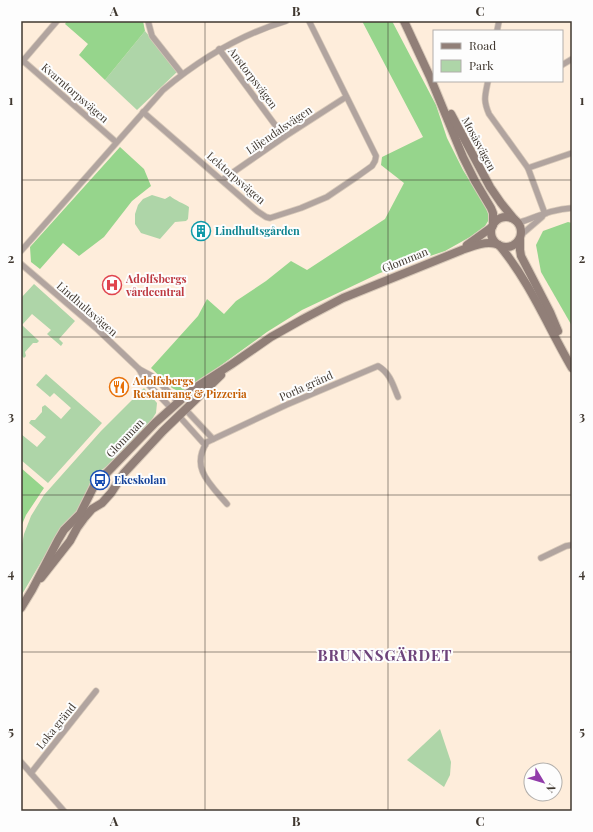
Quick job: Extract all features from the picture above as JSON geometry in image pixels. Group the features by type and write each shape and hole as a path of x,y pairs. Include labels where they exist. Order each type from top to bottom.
{"street":[{"path":"22,61 57,21"},
{"path":"148,21 152,36 182,74"},
{"path":"21,251 163,90 182,74 220,49 244,36 286,21"},
{"name":"Lektorpsvägen","path":"143,112 257,211 266,217 270,218 301,208 327,197 372,166 376,156 309,21"},
{"name":"Mosåsvägen","path":"404,21 430,76 463,156 475,181 491,208 493,213 493,226"},
{"name":"Anstorpsvägen","path":"220,49 284,137"},
{"path":"563,65 572,59"},
{"name":"Kvarntorpsvägen","path":"22,61 116,142"},
{"name":"Mosåsvägen","path":"430,76 433,82"},
{"name":"Mosåsvägen","path":"433,82 490,187 516,221"},
{"path":"488,82 485,104 489,114 528,168 545,214"},
{"name":"Liljendalsvägen","path":"222,180 284,137 346,97"},
{"path":"528,168 572,152"},
{"path":"572,208 563,208 516,221 507,217 503,218 496,222 493,226 492,235 494,241 516,267 538,297 556,327 572,360"},
{"path":"498,245 502,247 509,247 516,244 521,237 545,214"},
{"path":"516,221 521,232 520,250 538,297"},
{"name":"Glomman","path":"462,250 493,226"},
{"name":"Glomman","path":"21,608 58,540 64,530 80,514 94,486 171,408 193,389 272,337 342,298 443,257 482,243 490,242 498,245"},
{"name":"Lindhultsvägen","path":"21,264 97,329 139,369 156,380 178,402"},
{"path":"547,313 572,368"},
{"name":"Glomman","path":"32,590 70,541 84,518 92,509 111,494 124,473 163,431 232,364"},
{"name":"Porla gränd","path":"208,442 286,405 378,366 383,369 390,378 398,397"},
{"name":"Lindhultsvägen","path":"139,369 146,382 171,408"},
{"path":"178,402 186,410 208,442"},
{"path":"171,408 208,442"},
{"path":"208,442 202,450 200,461 202,473 226,504"},
{"path":"541,558 566,546 572,545"},
{"name":"Loka gränd","path":"31,773 96,691"},
{"path":"21,762 64,811"}],"green space":[{"path":"67,21 143,21 145,31 105,80 79,55 88,44 65,24"},
{"path":"362,21 392,21 436,105 447,138 463,170 485,206 490,218 485,226 470,237 445,251 380,273 302,310 267,332 187,389 178,391 172,388 151,368 198,316 207,299 224,314 236,301 266,281 291,261 307,270 385,219 404,183 381,165 382,157 423,137"},
{"path":"145,31 178,71 137,110 105,80"},
{"path":"120,147 144,169 151,186 132,201 104,237 79,256 63,243 40,269 31,262 30,247"},
{"path":"152,195 165,199 170,196 189,207 188,219 186,221 175,222 160,239 141,233 135,224 135,214 138,205 143,199"},
{"path":"568,222 572,223 572,326 541,272 536,245 543,231"},
{"path":"34,284 75,321 59,339 63,343 61,346 47,334 51,330 32,314 22,325 39,341 37,343 33,343 25,352 26,356 24,358 21,355 21,298"},
{"path":"46,374 102,423 48,483 21,460 21,434 37,447 46,437 29,423 31,420 35,420 42,412 42,407 45,405 61,419 71,408 54,393 50,397 36,385"},
{"path":"144,388 157,403 156,413 147,427 111,463 91,478 88,491 81,507 57,535 21,596 21,549 24,534 31,516 44,495 101,431"},
{"path":"21,468 44,488 26,515 21,527"},
{"path":"440,729 451,762 450,775 444,787 407,760"}],"place":[{"name":"Lindhultsgården","path":"201,231"},
{"name":"Adolfsbergs vårdcentral","path":"112,285"},
{"name":"Adolfsbergs Restaurang & Pizzeria","path":"119,387"},
{"name":"Ekeskolan","path":"100,480"}],"district":[{"name":"BRUNNSGÄRDET","path":"385,656"}]}
